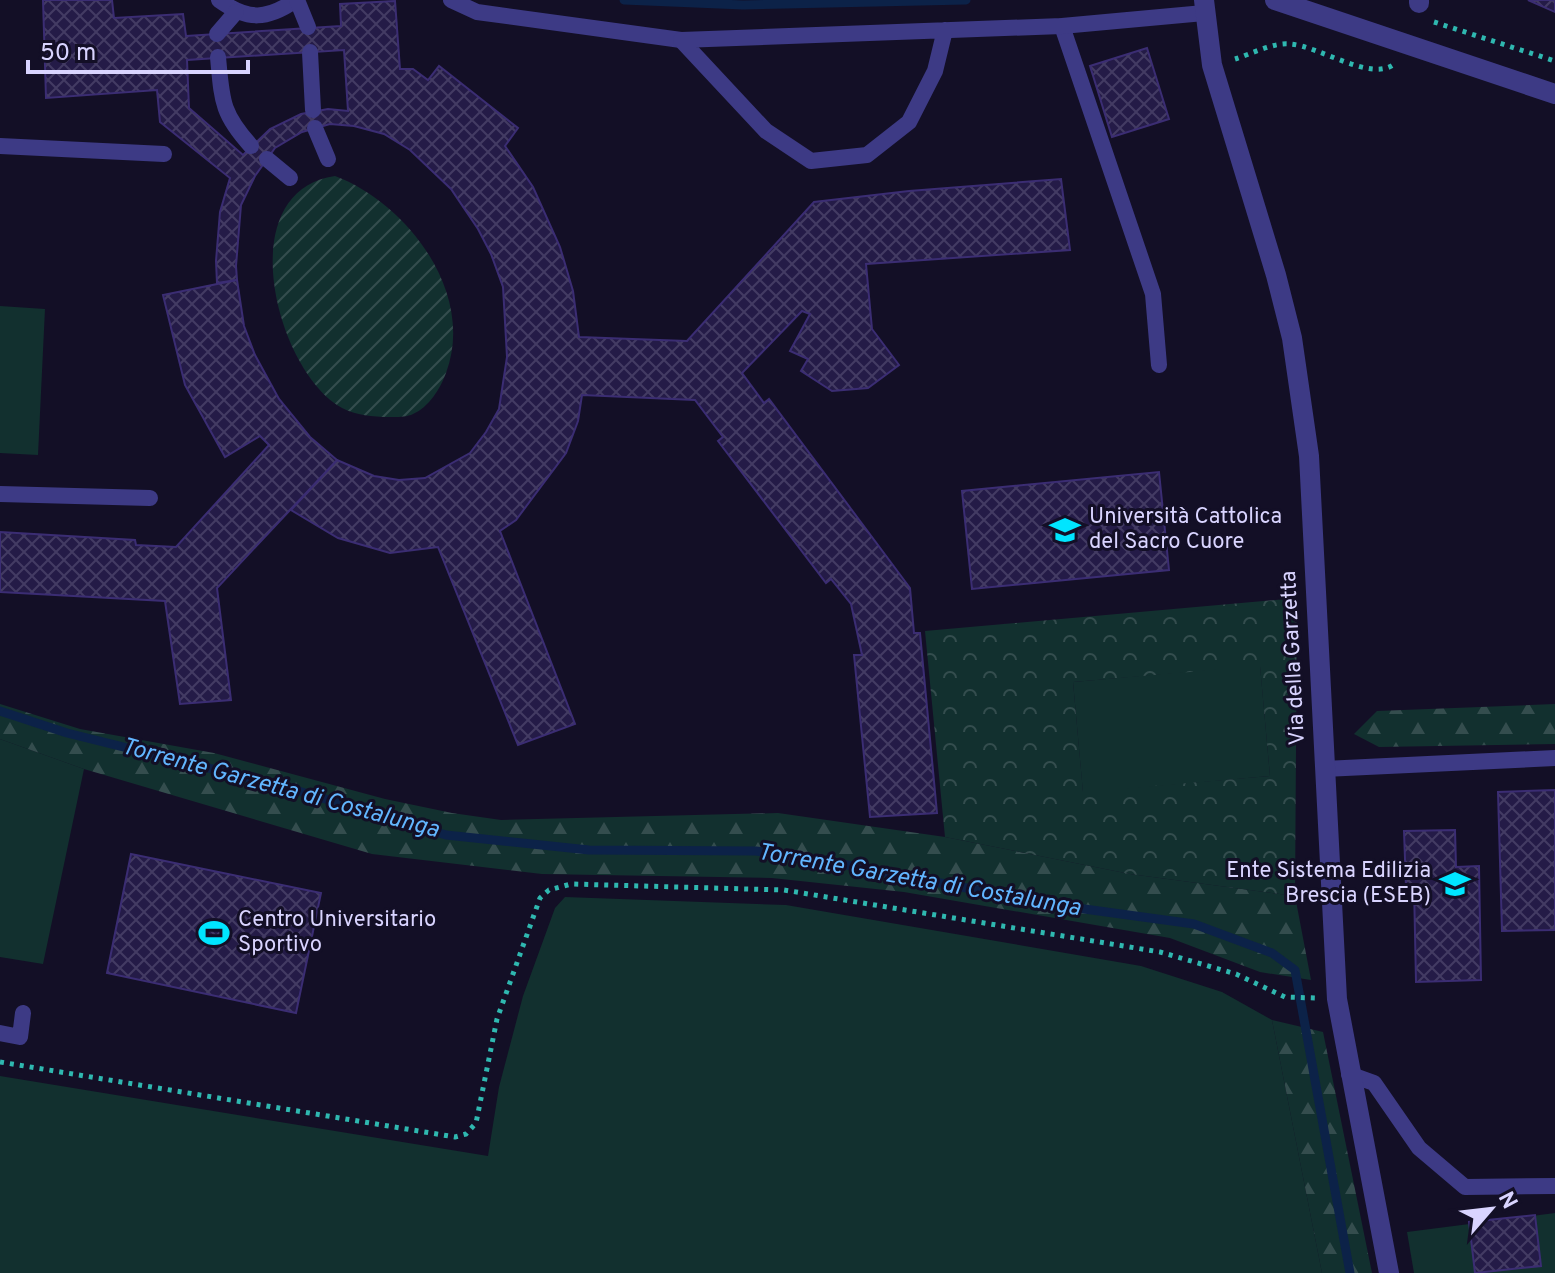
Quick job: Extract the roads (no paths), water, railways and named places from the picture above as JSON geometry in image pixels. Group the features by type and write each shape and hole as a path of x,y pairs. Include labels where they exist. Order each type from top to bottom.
{"street":[{"path":"1275,0 1555,94"},
{"name":"Via della Garzetta","path":"1204,6 1212,65 1292,338 1309,456 1337,999 1389,1273"}],"lane":[{"path":"219,0 236,12 257,16 279,12 296,0 308,27"},
{"path":"451,0 477,12 681,40 1062,26 1204,6"},
{"path":"217,34 236,12"},
{"path":"1062,26 1153,294 1159,365"},
{"path":"681,40 766,131 811,161 867,155 909,122 935,71 945,30"},
{"path":"310,52 313,110"},
{"path":"218,57 222,104 233,126 251,146"},
{"path":"315,128 328,159"},
{"path":"0,146 164,154"},
{"path":"267,159 290,178"},
{"path":"0,494 150,498"},
{"path":"1324,769 1555,758"},
{"path":"0,1033 20,1037 23,1013"},
{"path":"1349,1074 1374,1083 1419,1148 1465,1187 1555,1186"}],"waterway":[{"path":"624,0 743,5 966,0"},
{"name":"Torrente Garzetta di Costalunga","path":"0,711 67,733 285,787 446,835 589,850 756,851 826,861 1055,905 1194,924 1272,953 1295,970 1350,1273"}],"place":[{"name":"Università Cattolica del Sacro Cuore","path":"1065,530"},
{"name":"Ente Sistema Edilizia Brescia (ESEB)","path":"1455,884"},
{"name":"Centro Universitario Sportivo","path":"214,933"}]}
